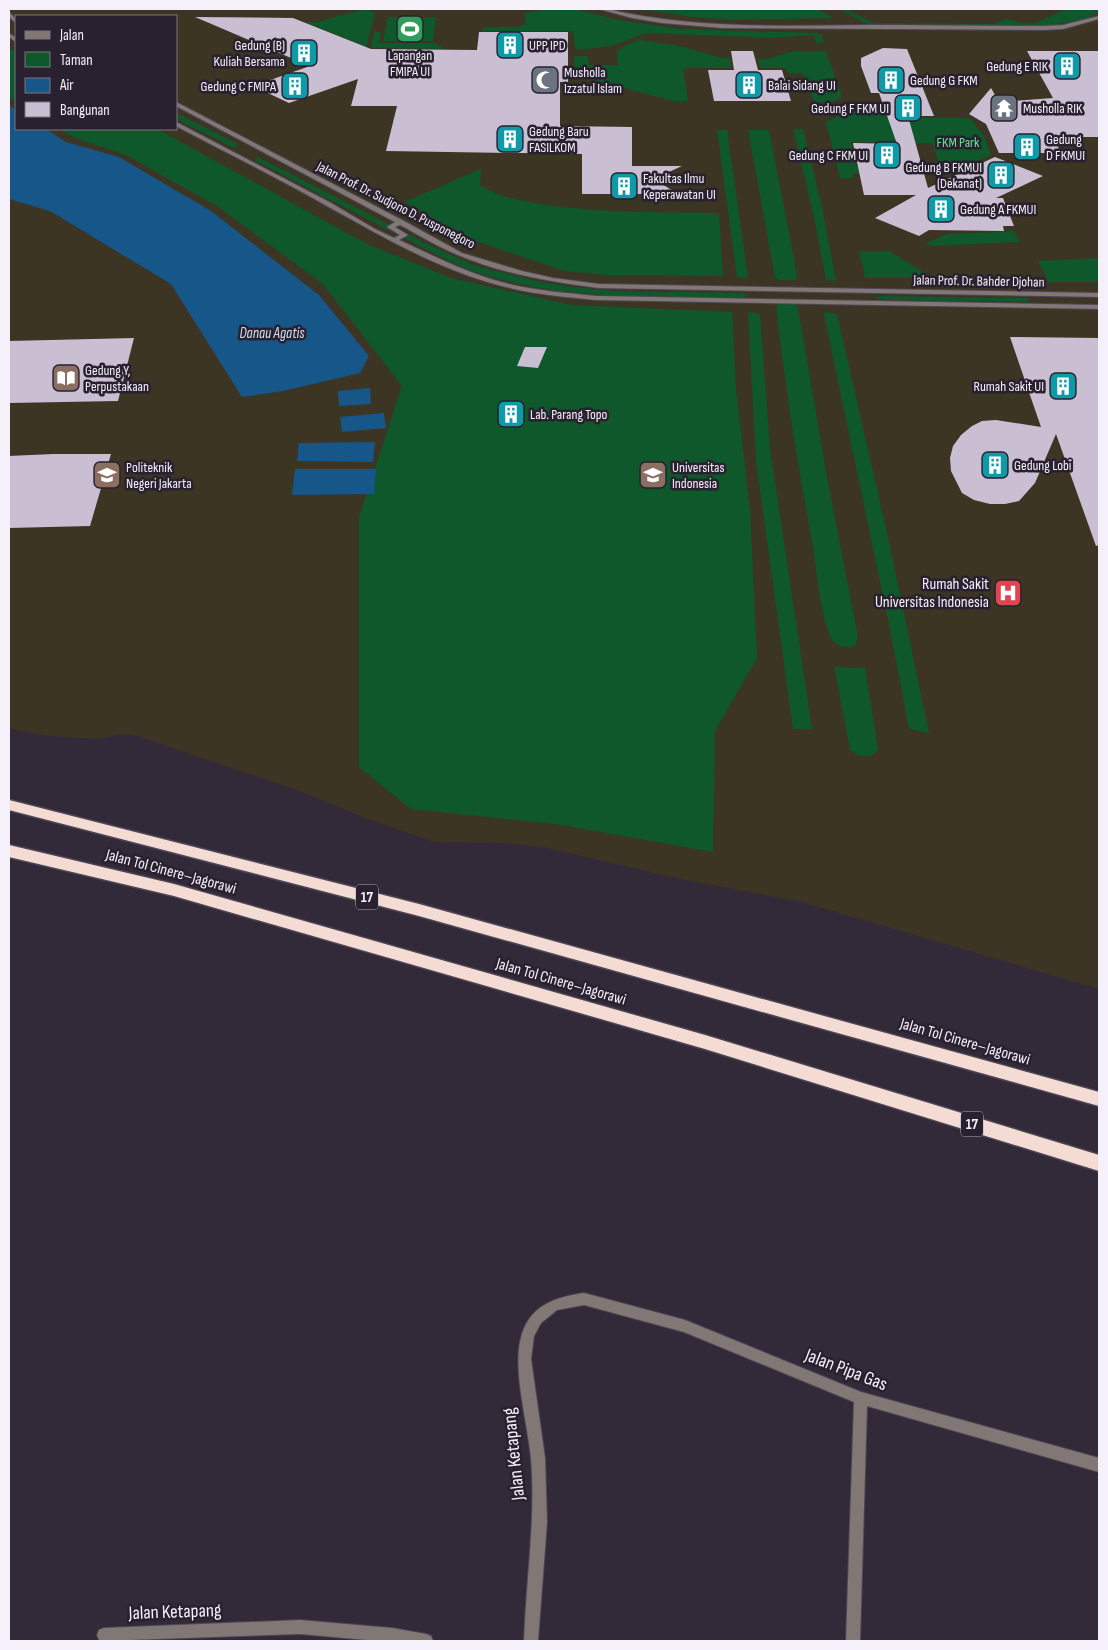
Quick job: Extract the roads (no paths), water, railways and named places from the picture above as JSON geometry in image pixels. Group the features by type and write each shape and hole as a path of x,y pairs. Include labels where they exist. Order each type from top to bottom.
{"highway":[{"name":"Jalan Tol Cinere–Jagorawi","path":"9,805 208,854 704,988 1099,1099"},
{"name":"Jalan Tol Cinere–Jagorawi","path":"9,850 174,890 705,1042 1099,1163"}],"street":[{"path":"602,9 686,24 758,27 1043,28 1063,27 1099,18"},
{"name":"Jalan Prof. Dr. Sudjono D. Pusponegoro","path":"178,105 254,149 402,222 460,254 497,266 553,280 599,286 858,291"},
{"name":"Jalan Prof. Dr. Sudjono D. Pusponegoro","path":"178,125 394,240 474,275 527,289 572,296 1099,307"},
{"path":"235,154 242,152"},
{"path":"394,240 405,235 390,227 402,222"},
{"name":"Jalan Prof. Dr. Bahder Djohan","path":"858,291 1099,295"},
{"name":"Jalan Pipa Gas","path":"584,1299 685,1326 861,1398 1099,1465"},
{"name":"Jalan Ketapang","path":"530,1641 540,1522 538,1458 524,1359 526,1344 536,1319 544,1311 558,1304 584,1299"},
{"path":"853,1641 861,1398"},
{"name":"Jalan Ketapang","path":"104,1635 300,1627 392,1635 426,1641"}],"water":[{"name":"Danau Agatis","path":"9,105 15,109 15,130 48,130 66,142 119,157 211,211 319,295 369,356 360,373 283,391 242,397 171,284 50,211 9,199"},
{"path":"370,388 371,404 339,406 338,391"},
{"path":"384,413 386,428 342,432 340,417"},
{"path":"375,442 373,462 297,461 299,443"},
{"path":"295,469 376,469 374,494 292,495"}],"place":[{"name":"Lapangan FMIPA UI","path":"410,29"},
{"name":"UPP IPD","path":"510,45"},
{"name":"Gedung (B) Kuliah Bersama","path":"304,53"},
{"name":"Gedung E RIK","path":"1067,66"},
{"name":"Musholla Izzatul Islam","path":"545,80"},
{"name":"Gedung G FKM","path":"891,80"},
{"name":"Balai Sidang UI","path":"749,85"},
{"name":"Gedung C FMIPA","path":"295,86"},
{"name":"Gedung F FKM UI","path":"908,108"},
{"name":"Musholla RIK","path":"1004,108"},
{"name":"Gedung Baru FASILKOM","path":"510,139"},
{"name":"Gedung D FKMUI","path":"1027,147"},
{"name":"Gedung C FKM UI","path":"887,155"},
{"name":"Gedung B FKMUI (Dekanat)","path":"1001,175"},
{"name":"Fakultas Ilmu Keperawatan UI","path":"624,186"},
{"name":"Gedung A FKMUI","path":"941,209"},
{"name":"Gedung Y, Perpustakaan","path":"66,378"},
{"name":"Rumah Sakit UI","path":"1063,386"},
{"name":"Lab. Parang Topo","path":"511,414"},
{"name":"Gedung Lobi","path":"995,465"},
{"name":"Politeknik Negeri Jakarta","path":"107,475"},
{"name":"Universitas Indonesia","path":"653,475"},
{"name":"Rumah Sakit Universitas Indonesia","path":"1008,593"}],"park label":[{"name":"FKM Park","path":"958,142"}]}
